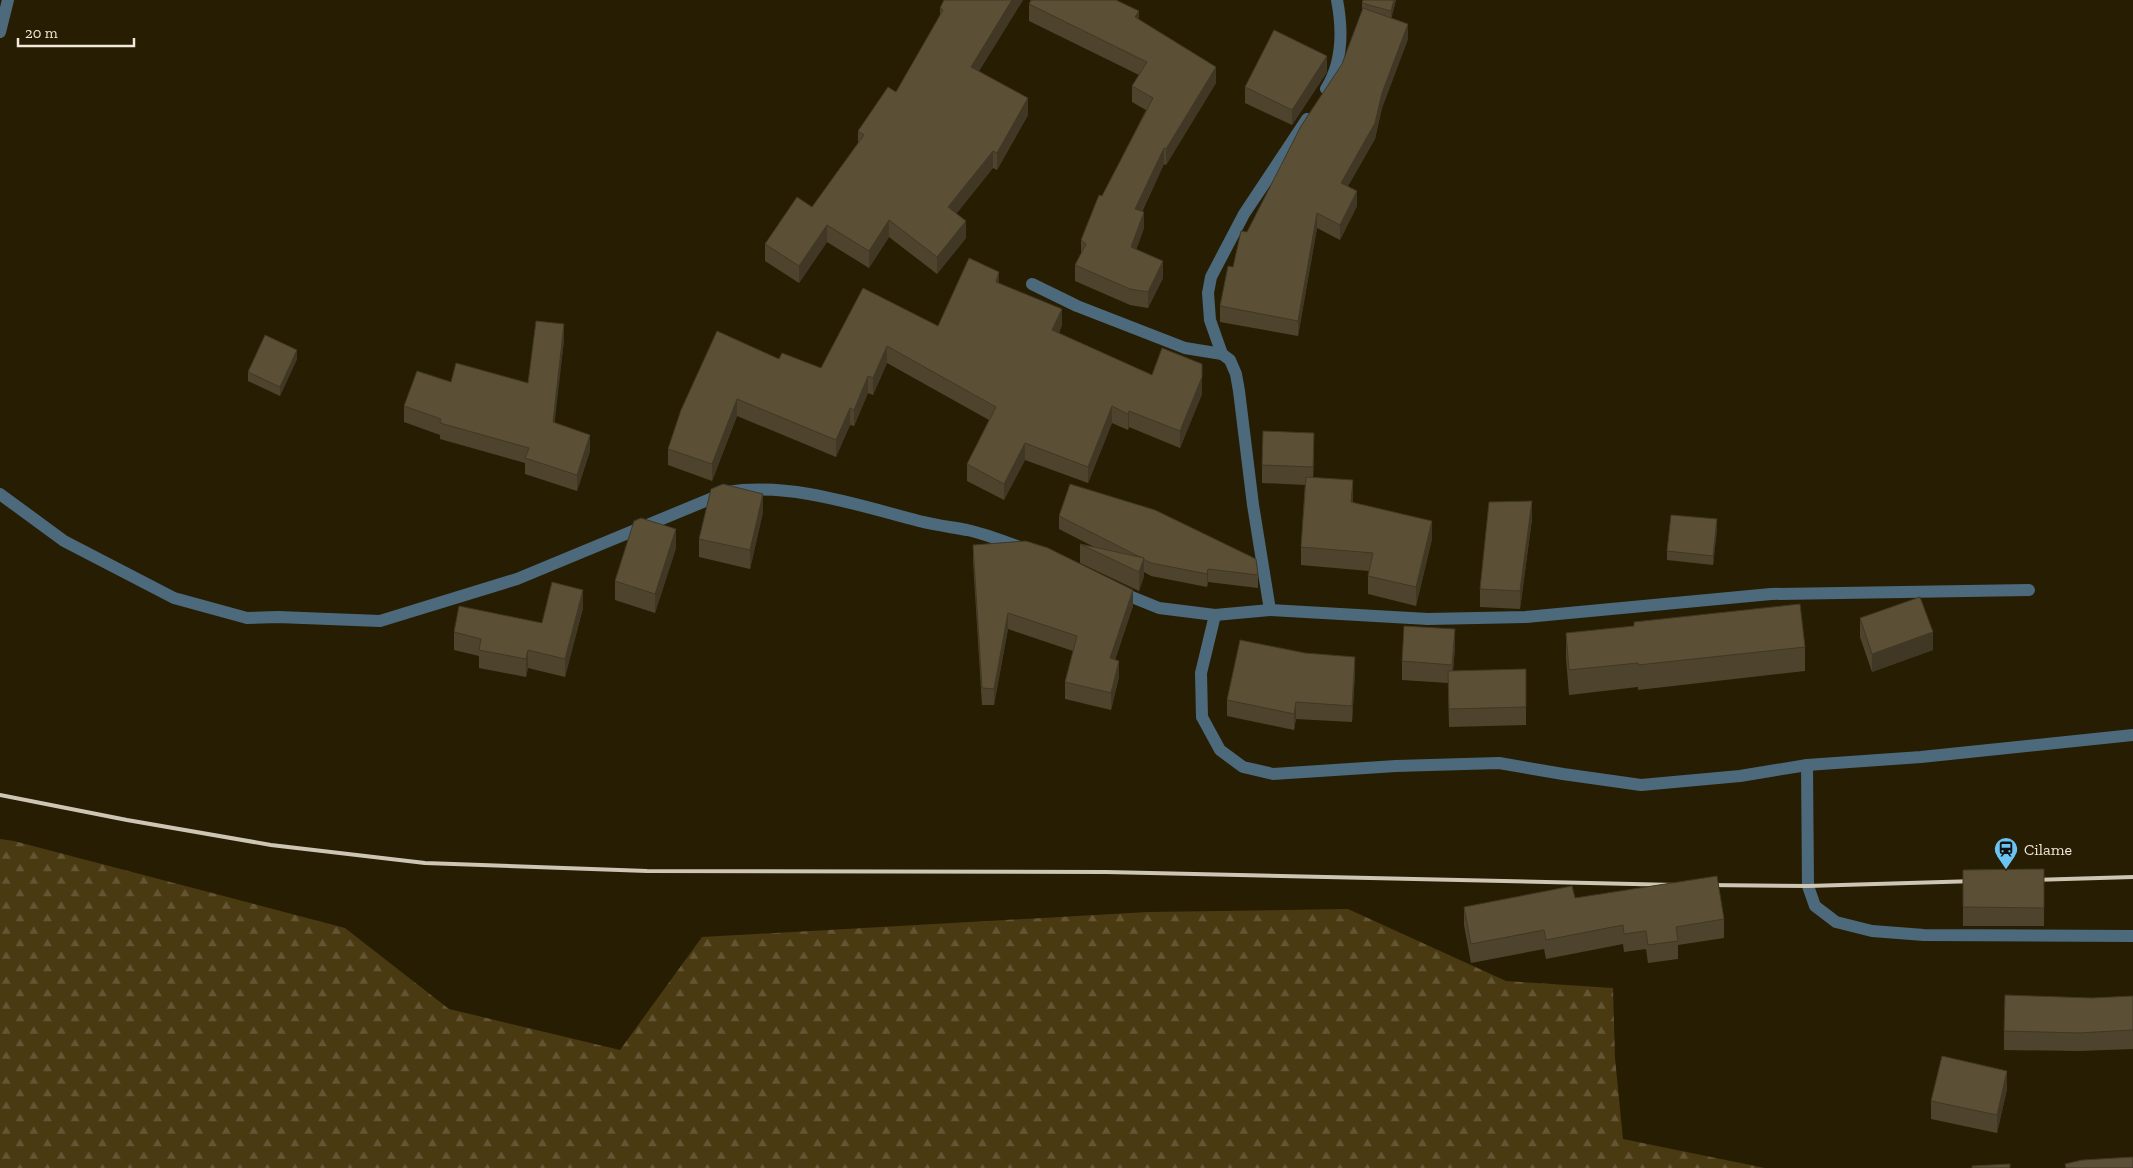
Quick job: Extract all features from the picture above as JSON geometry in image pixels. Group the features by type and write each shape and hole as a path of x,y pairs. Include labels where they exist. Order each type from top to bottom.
{"street":[{"path":"0,32 8,0"},
{"path":"1222,354 1210,320 1208,293 1212,277 1244,214 1334,76 1340,53 1341,32 1336,0"},
{"path":"1032,284 1077,306 1166,342 1185,348 1222,354 1230,360 1236,374 1270,610"},
{"path":"0,494 64,541 174,598 247,618 278,617 380,621 517,579 727,492 752,488 772,489 841,501 930,524 969,530 1038,552"},
{"path":"1107,585 1159,608 1215,615 1270,610 1428,619 1526,617 1771,594 2029,590"},
{"path":"1215,615 1201,673 1202,717 1220,750 1243,767 1273,774 1396,766 1499,763 1641,785 1740,776 1807,765 1921,757 2133,735"},
{"path":"1807,765 1808,886 1815,906 1836,922 1872,931 1924,935 2133,936"}],"green space":[{"path":"0,839 14,841 345,928 449,1009 620,1050 702,937 1148,912 1348,909 1506,981 1613,988 1615,1058 1623,1139 1765,1168 0,1168"}],"building":[{"path":"944,0 1012,0 971,67 1028,98 997,153 993,151 948,207 966,221 937,257 889,220 869,251 827,225 799,266 765,244 797,197 812,207 864,135 858,131 888,87 896,92 943,10 940,8"},
{"path":"1031,0 1116,0 1139,11 1135,17 1216,67 1166,149 1164,148 1135,209 1144,212 1131,247 1163,261 1148,292 1130,289 1075,265 1086,244 1081,240 1099,195 1102,196 1153,98 1132,86 1147,62 1029,4"},
{"path":"1363,0 1394,0 1391,11 1362,3"},
{"path":"1363,8 1408,24 1382,93 1375,123 1341,183 1357,191 1340,225 1317,213 1298,321 1220,306 1228,266 1233,267 1241,231 1247,232 1301,126 1342,64"},
{"path":"1274,30 1327,56 1292,110 1245,87"},
{"path":"969,258 999,272 996,282 1062,309 1052,330 1152,375 1162,348 1202,364 1202,377 1180,431 1129,411 1128,414 1112,406 1088,467 1025,443 1004,484 967,464 996,407 887,346 873,378 868,376 854,410 850,408 836,440 737,399 712,464 668,449 681,410 717,331 779,359 782,353 821,368 863,288 938,326"},
{"path":"536,321 564,324 553,422 590,435 577,475 525,458 529,448 440,423 441,419 404,406 417,371 451,382 456,363 528,383"},
{"path":"265,335 297,350 280,387 248,372"},
{"path":"1263,431 1314,433 1313,467 1262,465"},
{"path":"1306,477 1353,480 1351,502 1432,521 1416,587 1368,576 1373,553 1301,547"},
{"path":"723,484 763,494 750,550 699,539 711,489"},
{"path":"1070,484 1155,510 1256,559 1258,575 1208,569 1207,574 1151,563 1059,516"},
{"path":"1532,501 1520,591 1480,589 1489,502"},
{"path":"1671,515 1717,519 1713,556 1667,551"},
{"path":"641,518 676,529 655,594 615,581 634,521"},
{"path":"1026,541 1048,548 1133,590 1110,658 1119,661 1111,693 1065,682 1077,636 1008,613 994,689 982,688 973,545"},
{"path":"1080,544 1144,558 1139,572"},
{"path":"552,582 583,590 565,659 528,650 526,659 479,650 481,639 454,632 459,606 542,623"},
{"path":"1920,597 1933,632 1872,654 1860,618"},
{"path":"1800,604 1805,647 1638,665 1638,663 1569,670 1566,633 1634,626 1634,622"},
{"path":"1404,626 1455,629 1452,665 1402,661"},
{"path":"1240,640 1305,653 1355,657 1352,706 1296,702 1294,714 1227,700"},
{"path":"1526,669 1526,707 1449,709 1448,671"},
{"path":"2044,869 2044,908 1963,907 1963,870"},
{"path":"1717,876 1724,919 1676,927 1678,941 1648,945 1646,931 1624,934 1623,925 1546,940 1544,930 1471,944 1464,907 1572,886 1575,898"},
{"path":"2005,995 2092,998 2133,996 2133,1030 2079,1033 2004,1031"},
{"path":"1942,1056 2007,1071 1997,1115 1931,1101"},
{"path":"2133,1157 2133,1168 2066,1168 2065,1164 2082,1160"},
{"path":"2010,1164 2010,1168 1972,1168 1972,1166"}],"railway":[{"path":"0,795 127,820 271,845 425,863 647,871 1106,872 1676,885"},
{"path":"2031,880 2133,877"},
{"path":"1706,885 1808,886 1976,881"}],"place":[{"name":"Cilame","path":"2006,870"}]}
